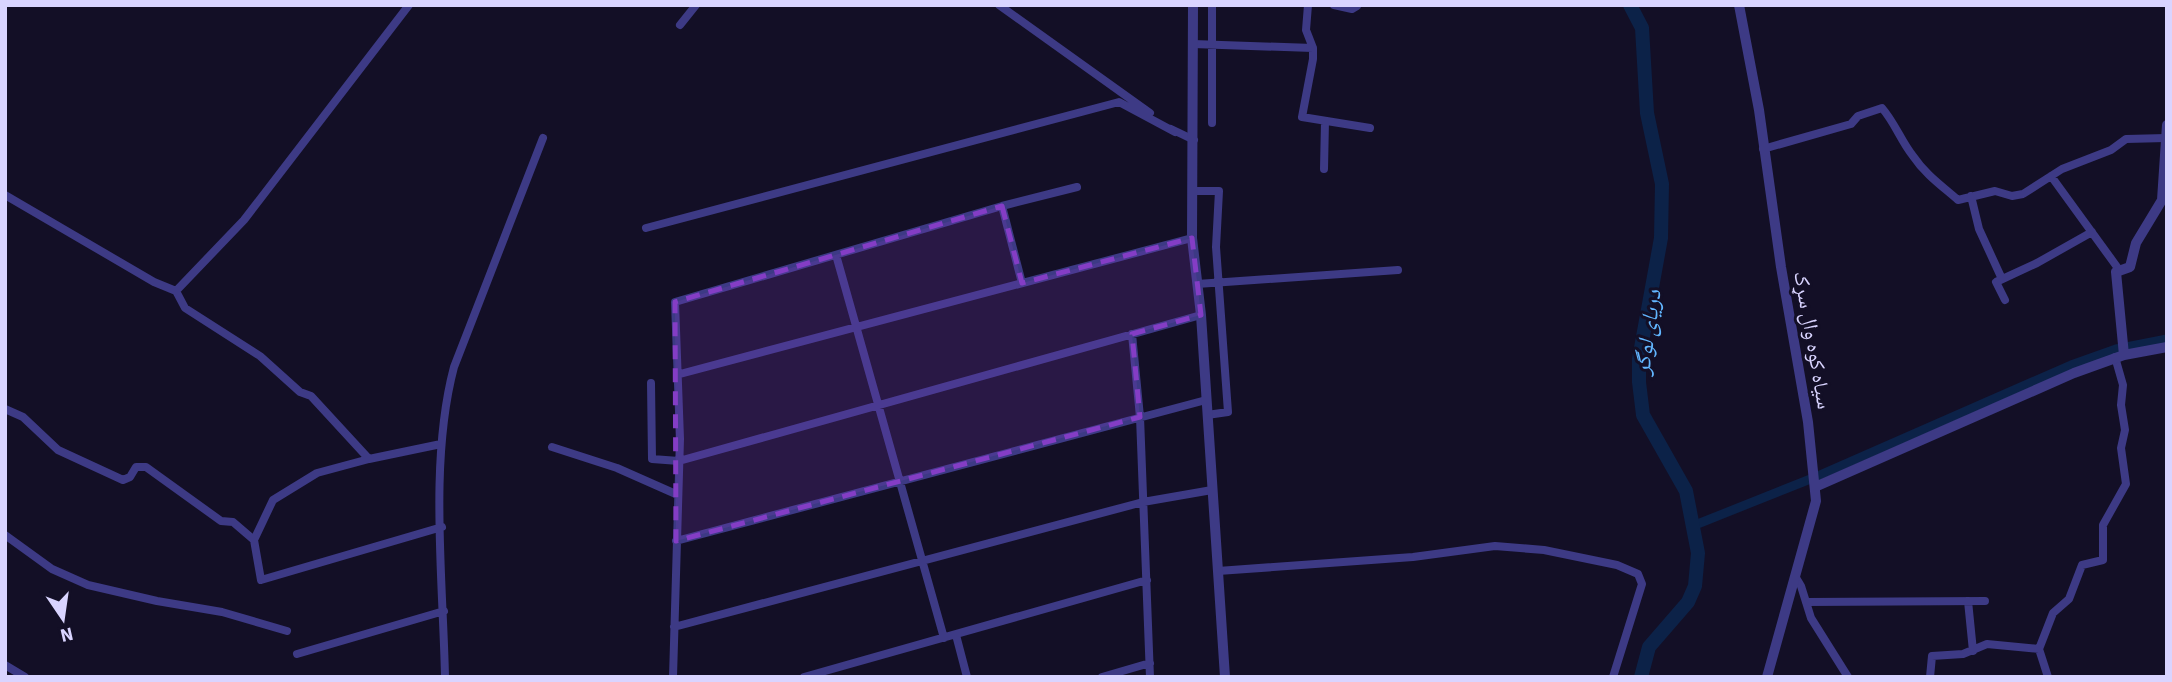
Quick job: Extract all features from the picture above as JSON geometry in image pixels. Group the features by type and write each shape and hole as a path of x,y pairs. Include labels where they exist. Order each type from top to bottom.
{"street":[{"path":"176,291 244,220 409,5"},
{"path":"680,24 696,5"},
{"path":"999,5 1175,132"},
{"path":"1193,5 1192,238 1201,315 1212,490 1221,571 1225,677"},
{"path":"1212,5 1212,123"},
{"path":"1308,5 1306,30 1313,48 1302,117 1370,128"},
{"path":"1334,5 1352,9 1357,6"},
{"name":"سیاه کوه وال سړک","path":"1739,5 1759,110 1808,422 1811,472 1815,485 1814,512 1766,677"},
{"path":"1194,44 1313,48"},
{"path":"646,228 1119,102 1175,132 1194,139"},
{"path":"1763,149 1851,124 1858,116 1882,108 1929,176 1958,200 1995,191 2012,196 2024,194 2052,176 2111,150 2126,139 2166,138"},
{"path":"1324,169 1325,121"},
{"path":"2048,677 2039,649 2053,613 2069,599 2082,565 2103,560 2103,525 2126,484 2121,448 2125,430 2121,405 2123,385 2116,272 2130,267 2136,243 2162,200 2167,125"},
{"path":"445,677 441,444 446,396 454,367 543,138"},
{"path":"2052,176 2120,271"},
{"path":"673,677 680,374 675,302 1002,206 1077,187"},
{"path":"1194,191 1219,191 1218,282 1228,412 1207,415"},
{"path":"5,195 154,282 176,291 185,308 260,356 300,392 311,396 369,459"},
{"path":"1971,197 1979,229 2002,279"},
{"path":"1002,206 1022,283"},
{"path":"2005,300 1996,282 2092,232"},
{"path":"680,374 1192,238"},
{"path":"836,255 944,638"},
{"path":"1197,284 1398,270"},
{"path":"651,383 652,459 679,461 1201,315"},
{"path":"1132,334 1140,417 1150,677"},
{"path":"1815,485 2121,352 2167,346"},
{"path":"676,541 1206,400"},
{"path":"5,409 23,418 58,450 123,480 130,477 136,467 146,467 225,523 233,522 254,540"},
{"path":"441,444 369,459 317,474 281,493 273,500 254,540 261,580 442,527"},
{"path":"552,447 617,468 678,495"},
{"path":"674,627 1143,502 1212,490"},
{"path":"5,535 52,569 88,584 157,601 222,612 287,631"},
{"path":"1221,571 1413,557 1495,546 1545,550 1617,565 1638,574 1642,584 1613,677"},
{"path":"1795,576 1816,627 1848,677"},
{"path":"804,677 1147,580"},
{"path":"1968,601 1973,651"},
{"path":"1807,602 1985,601"},
{"path":"297,654 443,611"},
{"path":"956,635 967,677"},
{"path":"1930,677 1933,656 1973,651 1987,644 2039,649"},
{"path":"1102,677 1150,663"},
{"path":"5,665 25,677"},
{"path":"846,666 849,677"}],"highlighted area":[{"path":"1002,206 1022,283 1192,238 1201,315 1132,334 1140,417 676,541 675,302"}],"waterway":[{"name":"دریای لوگر","path":"1630,5 1642,28 1647,113 1662,184 1661,238 1639,359 1643,415 1686,491 1698,553 1695,586 1688,602 1649,647 1641,677"},
{"path":"1695,525 1813,478 2071,365 2116,349 2167,339"}]}
